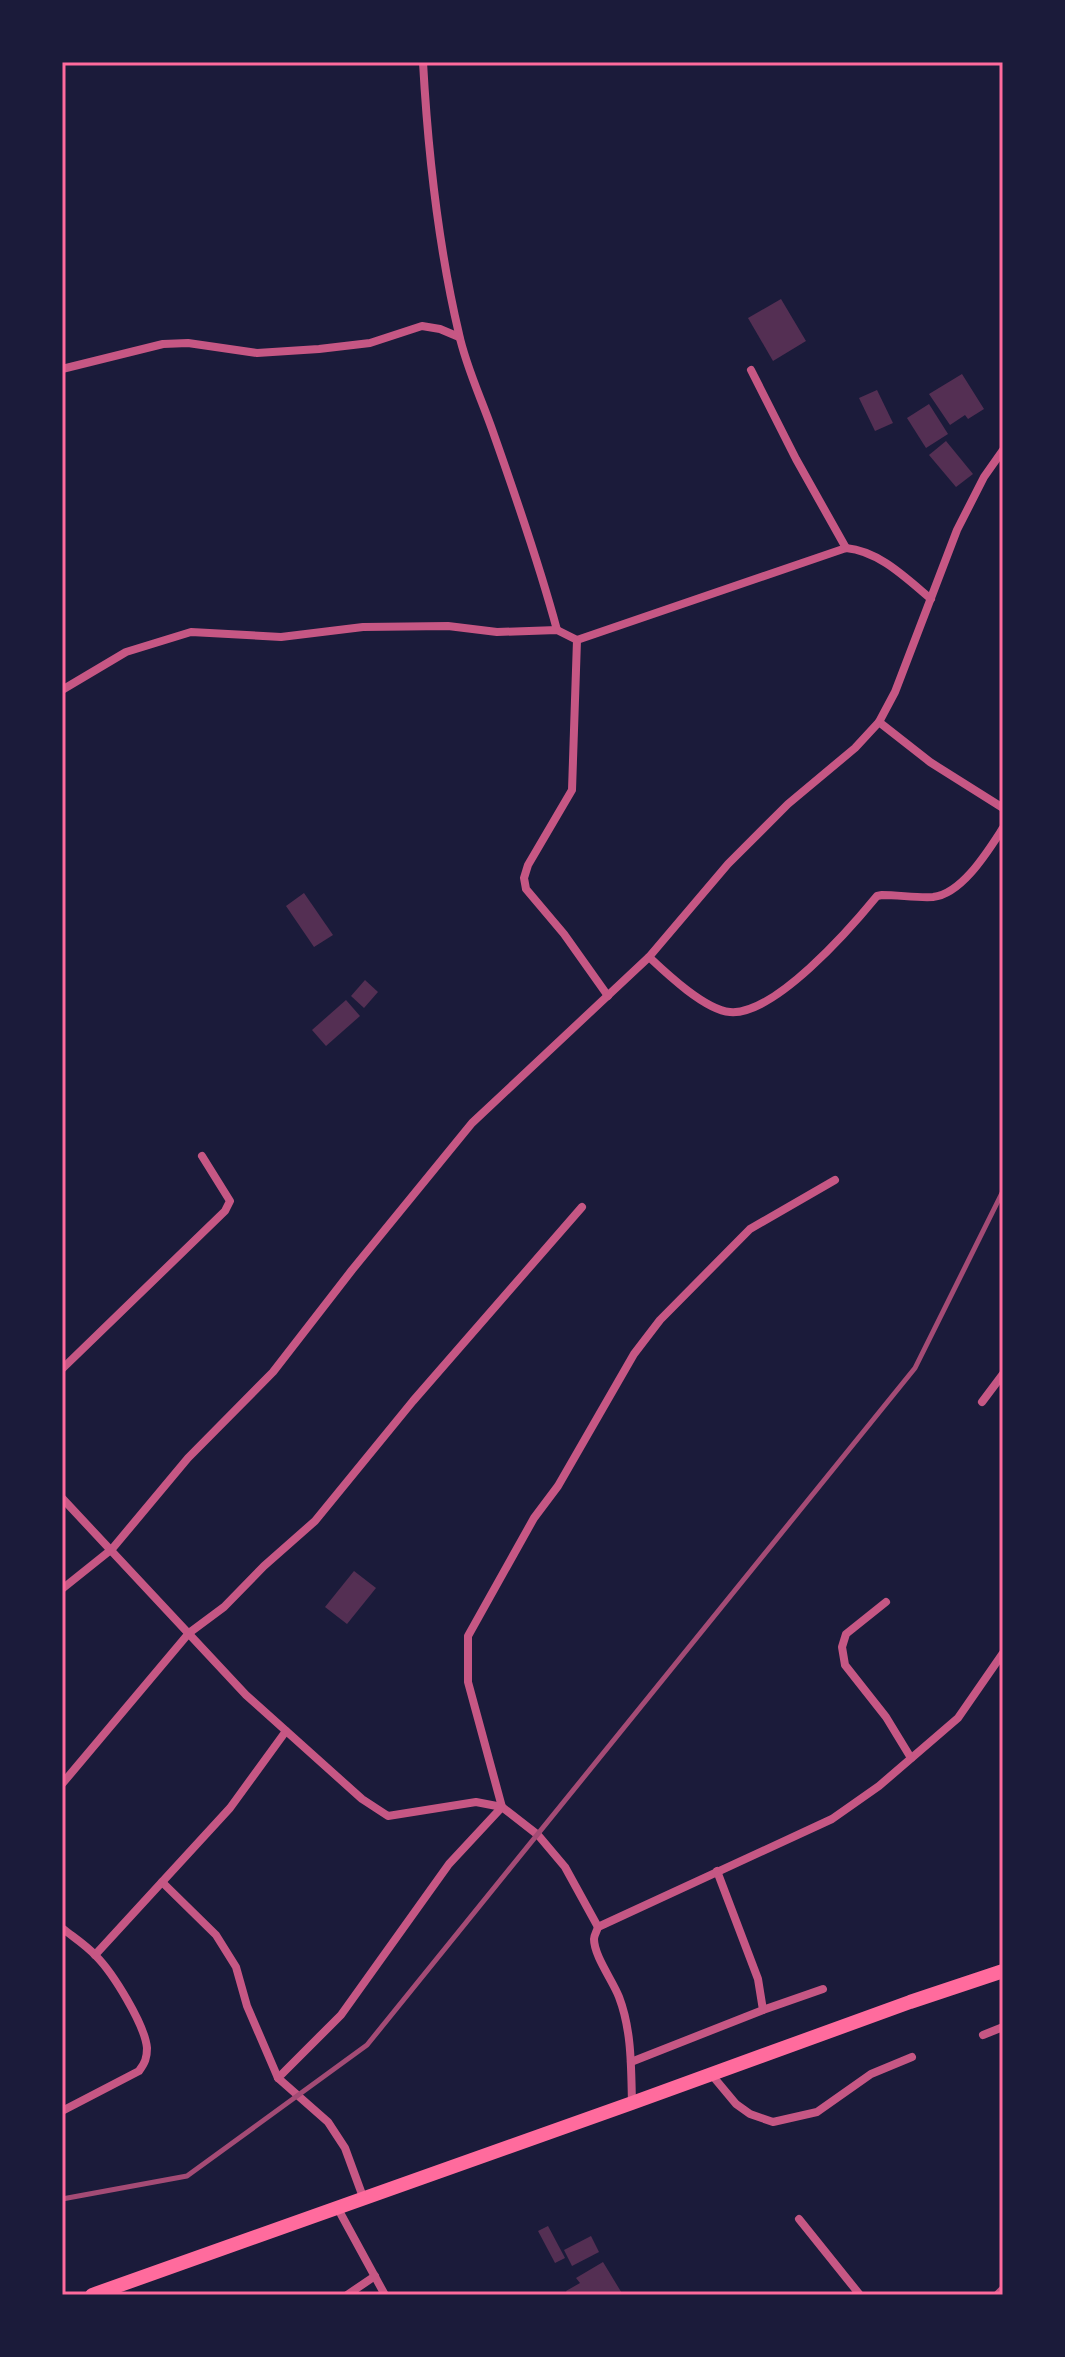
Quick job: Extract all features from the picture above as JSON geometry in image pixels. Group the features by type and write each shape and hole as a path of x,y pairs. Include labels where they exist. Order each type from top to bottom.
{"main road":[{"path":"92,2295 1003,1971"}],"street":[{"path":"423,62 428,141 439,227 459,337 557,630"},
{"path":"62,369 163,344 188,343 257,353 319,349 370,343 422,326 459,337"},
{"path":"751,370 846,548"},
{"path":"62,1589 112,1549 188,1458 273,1372 472,1123 649,957 728,864 788,804 855,748 879,722 895,692 957,530 984,477 1003,450"},
{"path":"62,690 126,652 191,632 281,637 363,627 448,626 497,632 557,630 577,640 846,548 860,549 891,566 931,599"},
{"path":"577,640 572,790 528,865 524,878 526,889 564,934 608,996"},
{"path":"879,722 930,762 1003,808"},
{"path":"649,957 706,1003 728,1013 745,1011 779,995 809,969 877,896 934,897 949,892 965,880 1003,828"},
{"path":"62,1369 225,1211 230,1201 202,1156"},
{"path":"502,1807 468,1682 468,1636 534,1518 558,1486 634,1354 660,1320 750,1229 835,1180"},
{"path":"62,1784 189,1633 224,1607 315,1521 413,1401 582,1207"},
{"path":"982,1402 1003,1374"},
{"path":"62,1498 246,1695 362,1799 388,1816 476,1802 502,1807 538,1835 565,1867 598,1927"},
{"path":"886,1602 846,1634 842,1647 845,1665 886,1717 911,1758"},
{"path":"632,2103 627,2025 594,1939 598,1927 832,1819 879,1786 958,1718 1003,1653"},
{"path":"95,1955 230,1808 286,1731"},
{"path":"278,2078 341,2015 449,1864 502,1807"},
{"path":"717,1871 758,1979 763,2010"},
{"path":"162,1882 216,1935 236,1967 247,2006 278,2078 328,2122 345,2148 363,2197"},
{"path":"62,1928 95,1955 127,2000 145,2037 147,2051 139,2071 62,2111"},
{"path":"631,2062 823,1989"},
{"path":"983,2035 1003,2027"},
{"path":"710,2073 736,2104 750,2114 773,2122 817,2112 871,2074 912,2057"},
{"path":"337,2207 385,2295"},
{"path":"799,2219 860,2295"},
{"path":"347,2295 375,2276"},
{"path":"997,2295 1003,2289"}],"building":[{"path":"781,299 806,341 773,361 748,318"},
{"path":"962,374 984,409 968,419 965,415 950,425 929,394"},
{"path":"877,390 893,423 875,431 859,398"},
{"path":"929,404 948,434 926,448 907,418"},
{"path":"946,441 973,474 956,487 929,455"},
{"path":"304,893 333,935 314,947 286,906"},
{"path":"365,980 378,992 364,1008 351,996"},
{"path":"346,1000 360,1016 326,1046 312,1030"},
{"path":"354,1571 376,1588 347,1624 325,1607"},
{"path":"548,2226 565,2258 555,2263 538,2231"},
{"path":"591,2236 599,2252 572,2266 564,2250"},
{"path":"603,2262 623,2295 568,2295 566,2291 580,2283 576,2278"}],"railway":[{"path":"62,2199 187,2176 367,2045 915,1368 1003,1191"}]}
